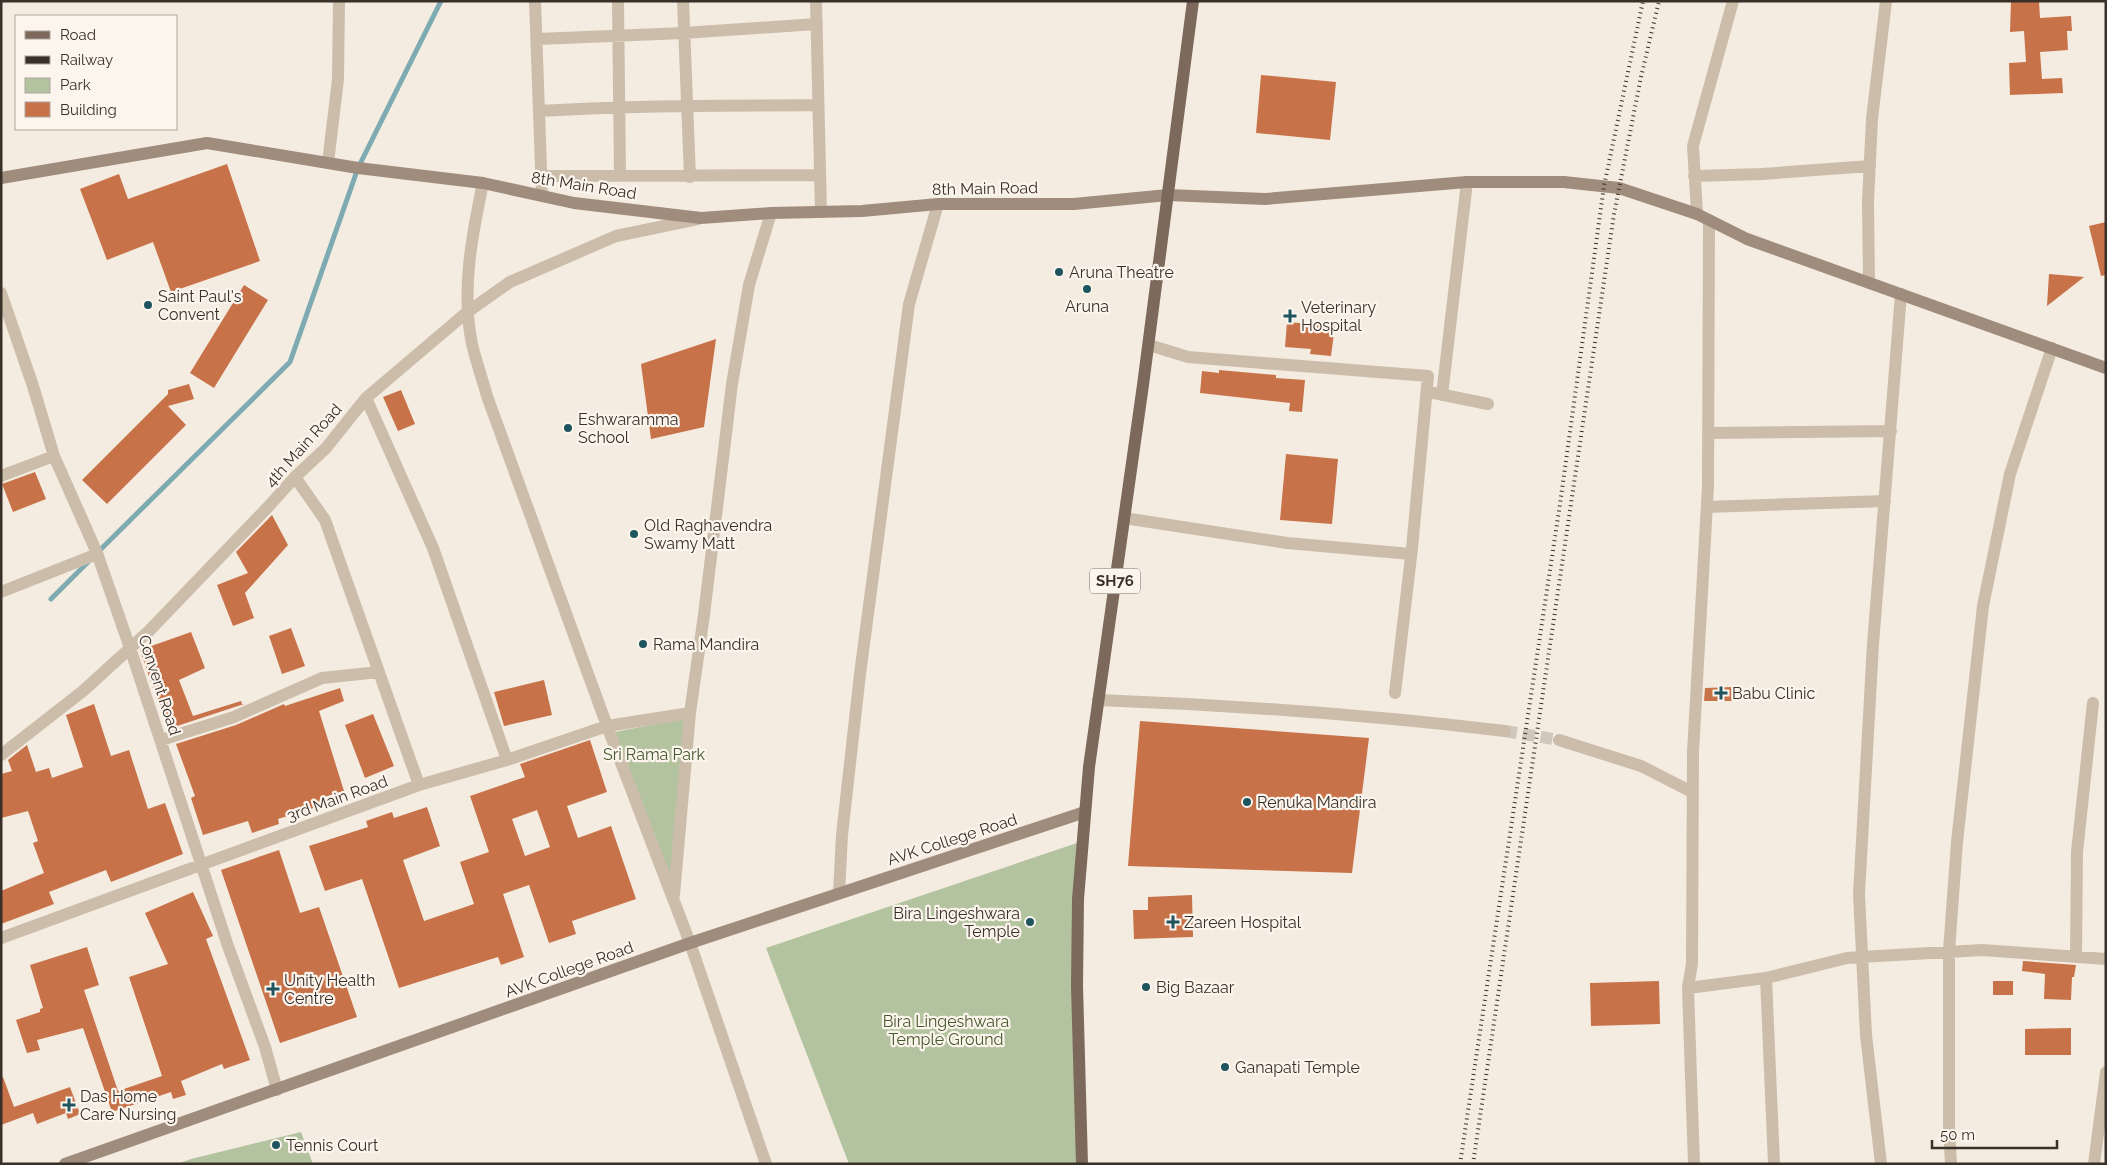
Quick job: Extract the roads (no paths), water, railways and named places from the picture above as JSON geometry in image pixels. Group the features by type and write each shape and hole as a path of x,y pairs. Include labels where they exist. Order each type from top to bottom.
{"main road":[{"name":"SH76","path":"1082,1164 1077,986 1078,899 1085,812 1098,700 1148,345 1193,1"}],"street":[{"path":"328,163 338,79 339,1"},
{"path":"536,1 542,196"},
{"path":"618,1 620,176"},
{"path":"683,1 690,177"},
{"path":"816,1 821,212"},
{"path":"1697,214 1694,146 1733,1"},
{"path":"1869,282 1868,201 1872,119 1886,1"},
{"path":"537,39 619,34 684,33 817,24"},
{"path":"539,111 619,106 818,105"},
{"name":"8th Main Road","path":"1,178 207,143 328,163 483,183 574,203 701,218 771,213 862,210 938,204 1074,204 1168,195 1265,199 1467,182 1564,182 1619,188 1697,214 1747,239 2106,368"},
{"path":"1694,176 1762,174 1870,166"},
{"path":"541,176 690,177 820,175"},
{"path":"1442,395 1467,182"},
{"path":"483,183 470,242 468,296 472,342 487,396 607,726 690,943 766,1164"},
{"path":"839,893 842,835 860,674 907,314 938,204"},
{"path":"674,900 690,713 732,384 749,285 771,213"},
{"name":"4th Main Road","path":"1,755 83,691 130,648 295,477 326,448 366,398 469,310 510,282 616,236 701,218"},
{"path":"1694,1164 1688,988 1692,963 1692,792 1706,507 1709,220"},
{"name":"Convent Road","path":"1,293 4,311 54,456 97,554 130,648 228,946 265,1047 277,1090"},
{"path":"1881,1164 1866,1035 1859,894 1864,770 1901,294"},
{"path":"1148,345 1188,357 1428,376 1411,554 1395,693"},
{"path":"1951,1164 1949,1127 1949,951 1957,842 1983,606 2010,474 2052,348"},
{"path":"1426,392 1488,404"},
{"path":"366,398 433,548 507,760"},
{"path":"1708,433 1891,431"},
{"path":"1,476 54,456"},
{"path":"295,477 325,520 419,785"},
{"path":"1706,507 1885,501"},
{"path":"1124,518 1287,543 1411,554"},
{"path":"1,592 97,554"},
{"path":"161,740 234,718 322,678 379,672"},
{"path":"1098,700 1190,703 1389,718 1505,731"},
{"path":"2076,957 2077,852 2093,703"},
{"name":"3rd Main Road","path":"1,938 419,785 507,760 607,726 690,713"},
{"path":"1559,740 1641,766 1692,792"},
{"name":"AVK College Road","path":"65,1164 690,943 1085,812"},
{"path":"1688,988 1766,978 1861,956 1982,950 2106,959"},
{"path":"1766,978 1774,1164"},
{"path":"2094,1164 2106,1072"}],"waterway":[{"path":"98,552 290,362 358,168 441,1"},
{"path":"51,599 88,562"}],"tunnel":[{"path":"1505,731 1559,740"}],"railway":[{"path":"1460,1164 1560,504 1604,186 1643,1"},
{"path":"1473,1164 1614,214 1641,77 1659,1"}],"place":[{"name":"Aruna Theatre","path":"1059,272"},
{"name":"Aruna","path":"1087,289"},
{"name":"Saint Paul's Convent","path":"148,305"},
{"name":"Veterinary Hospital","path":"1290,316"},
{"name":"Eshwaramma School","path":"568,428"},
{"name":"Old Raghavendra Swamy Matt","path":"634,534"},
{"name":"Rama Mandira","path":"643,644"},
{"name":"Babu Clinic","path":"1721,693"},
{"name":"Renuka Mandira","path":"1247,802"},
{"name":"Bira Lingeshwara Temple","path":"1030,922"},
{"name":"Zareen Hospital","path":"1173,922"},
{"name":"Big Bazaar","path":"1146,987"},
{"name":"Unity Health Centre","path":"273,989"},
{"name":"Ganapati Temple","path":"1225,1067"},
{"name":"Das Home Care Nursing","path":"69,1105"},
{"name":"Tennis Court","path":"276,1145"}],"park label":[{"name":"Sri Rama Park","path":"654,754"},
{"name":"Bira Lingeshwara Temple Ground","path":"946,1030"}]}
